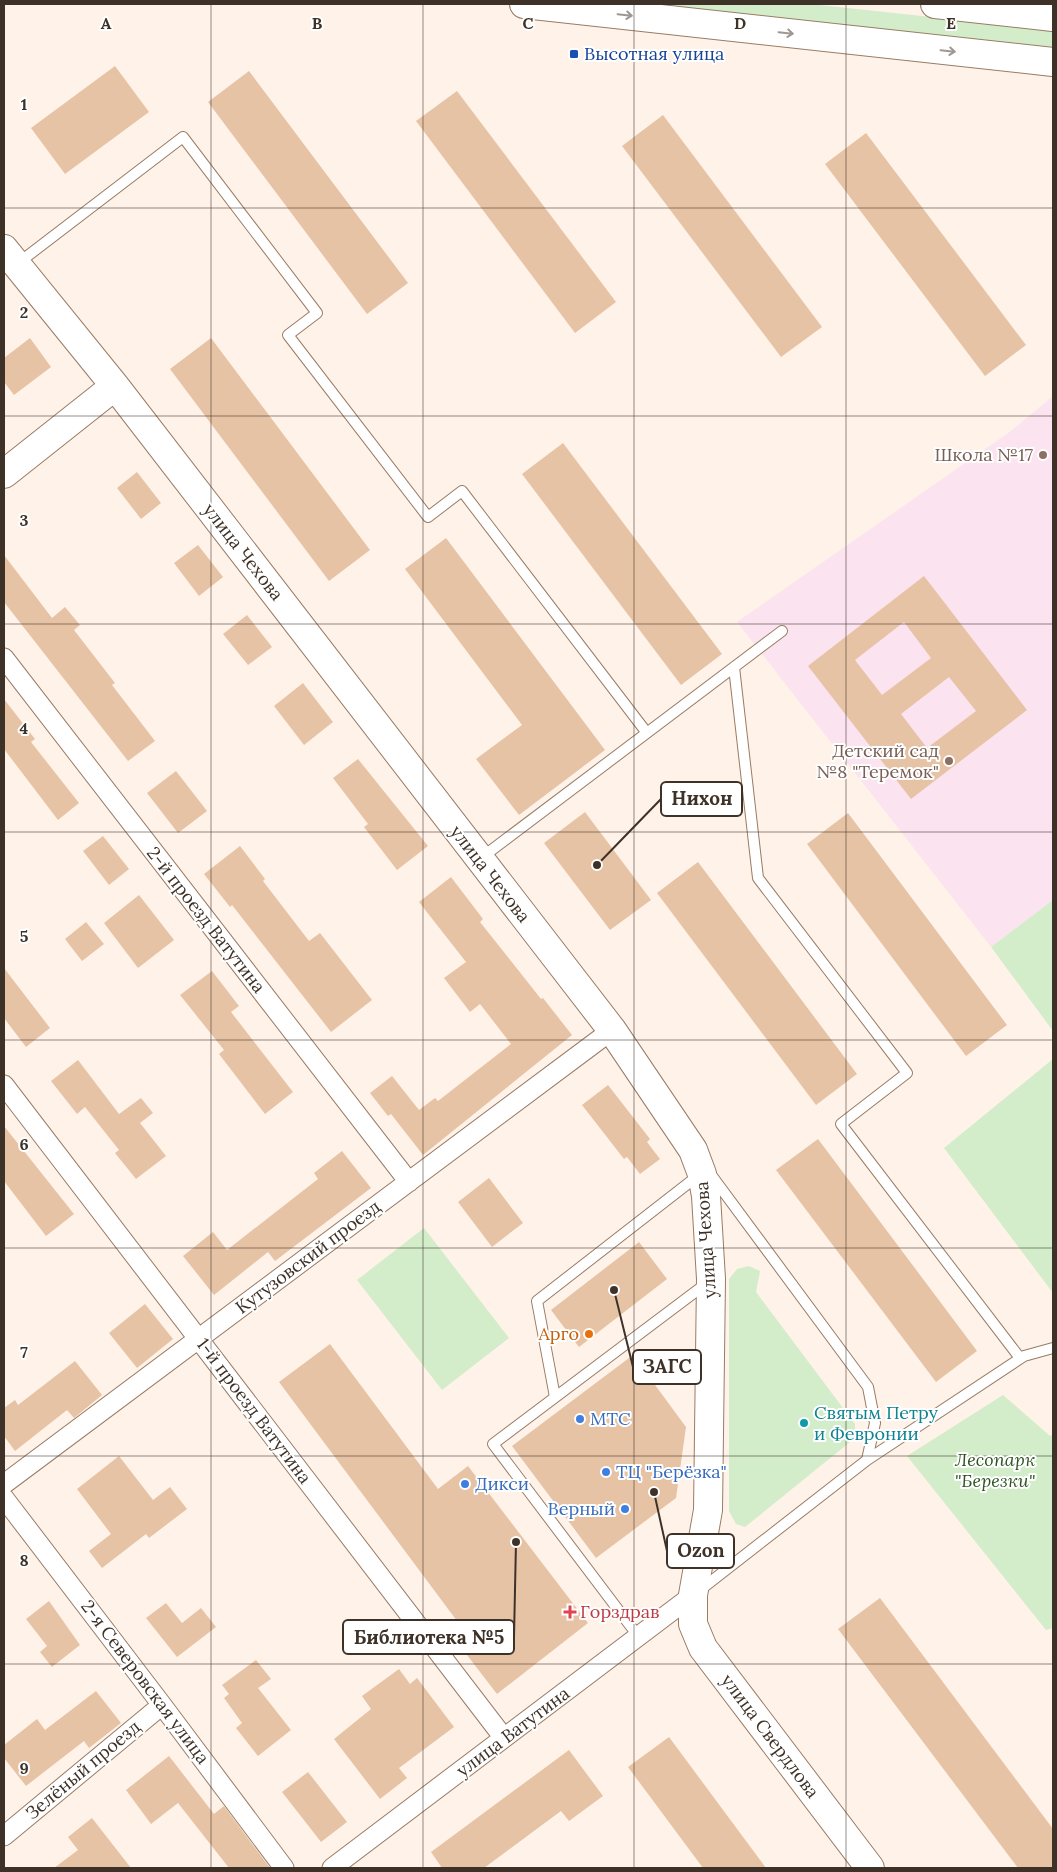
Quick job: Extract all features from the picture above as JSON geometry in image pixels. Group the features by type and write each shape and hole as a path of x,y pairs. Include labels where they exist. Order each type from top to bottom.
{"street":[{"path":"524,4 1053,62"},
{"path":"935,4 1053,17"},
{"name":"улица Чехова","path":"10,257 115,386 612,1030 698,1162 706,1196 711,1279 708,1510 693,1595"},
{"path":"4,474 115,386"},
{"name":"2-й проезд Ватутина","path":"4,658 409,1182"},
{"name":"Кутузовский проезд","path":"4,1484 612,1030"},
{"name":"1-й проезд Ватутина","path":"4,1085 504,1738"},
{"name":"2-я Северовская улица","path":"4,1498 284,1868"},
{"name":"улица Ватутина","path":"332,1868 693,1595"},
{"name":"улица Свердлова","path":"693,1595 693,1624 703,1648 870,1868"},
{"name":"Зелёный проезд","path":"4,1836 162,1705"}],"lane":[{"path":"10,257 183,137 317,313 288,335 428,517 462,491 647,733"},
{"path":"479,859 782,631"},
{"path":"734,667 758,878 907,1073 841,1124 1020,1358"},
{"path":"555,1397 537,1301 698,1162 868,1387 875,1423 867,1460"},
{"path":"638,1636 493,1444 711,1279"},
{"path":"693,1595 867,1460 1020,1358 1039,1350 1053,1348"}],"shaded area":[{"name":"Детский сад №8 \"Теремок\"","path":"1053,396 1053,900 991,947 737,622 1011,431"}],"green space":[{"path":"655,4 810,4 1053,30 1053,47"},
{"path":"1053,900 1053,1031 991,947"},
{"path":"1053,1059 1053,1293 944,1148"},
{"path":"424,1228 509,1338 442,1390 357,1280"},
{"path":"749,1266 760,1271 756,1292 855,1424 855,1438 745,1527 736,1524 729,1511 729,1279 737,1269"},
{"name":"Лесопарк \"Березки\"","path":"1003,1395 1050,1436 1053,1434 1053,1628 1046,1630 907,1456"}],"building":[{"path":"115,66 149,112 65,174 31,128"},
{"path":"249,71 408,283 367,314 208,102"},
{"path":"457,91 616,302 575,333 416,121"},
{"path":"663,115 822,327 781,357 622,146"},
{"path":"866,133 1026,345 985,376 825,164"},
{"path":"30,338 51,367 14,395 4,382 4,358"},
{"path":"211,338 370,550 329,581 170,369"},
{"path":"563,443 722,654 681,685 522,474"},
{"path":"137,472 161,503 141,519 117,488"},
{"path":"446,538 605,750 519,815 476,759 522,725 405,569"},
{"path":"198,545 223,577 199,596 174,563"},
{"path":"4,555 52,618 65,607 80,625 74,630 115,683 112,685 155,741 128,761 4,602"},
{"path":"924,576 1027,710 911,799 808,666","holes":["904,622 931,658 882,695 855,660","949,677 976,711 927,748 901,714"]},
{"path":"247,615 272,647 248,665 223,634"},
{"path":"303,683 333,722 304,745 274,706"},
{"path":"4,699 35,739 31,742 79,803 58,820 4,749"},
{"path":"358,759 428,846 397,870 364,827 368,824 333,778"},
{"path":"176,771 207,811 178,833 147,793"},
{"path":"585,812 651,900 610,930 544,843"},
{"path":"848,813 1007,1025 966,1056 807,844"},
{"path":"103,836 129,869 109,885 83,851"},
{"path":"240,846 265,879 263,881 309,941 320,933 372,1000 331,1032 232,905 230,907 204,874"},
{"path":"698,862 857,1074 816,1105 657,893"},
{"path":"451,877 483,919 480,922 572,1035 423,1155 391,1114 388,1116 370,1093 392,1076 419,1110 435,1098 438,1101 511,1044 480,1004 470,1012 444,978 466,962 419,902"},
{"path":"139,895 174,940 138,968 104,923"},
{"path":"86,922 104,944 82,961 65,939"},
{"path":"4,968 50,1028 26,1047 4,1018"},
{"path":"212,971 239,1006 231,1012 293,1092 265,1114 219,1054 224,1050 180,995"},
{"path":"78,1060 119,1114 141,1098 153,1113 140,1123 166,1156 136,1179 115,1153 119,1150 85,1107 77,1114 51,1081"},
{"path":"608,1085 650,1139 647,1142 660,1159 640,1174 627,1157 624,1159 582,1105"},
{"path":"4,1126 74,1214 46,1236 4,1181"},
{"path":"818,1139 977,1351 936,1382 776,1170"},
{"path":"342,1151 371,1188 275,1261 268,1252 214,1295 183,1256 213,1232 227,1250 318,1179 314,1173"},
{"path":"489,1178 523,1223 492,1247 458,1202"},
{"path":"639,1242 667,1279 579,1347 551,1310"},
{"path":"145,1304 173,1339 137,1368 109,1333"},
{"path":"330,1344 438,1489 468,1466 588,1623 497,1694 450,1633 460,1625 279,1382"},
{"name":"ТЦ \"Берёзка\"","path":"633,1355 686,1427 676,1498 596,1558 512,1446"},
{"path":"75,1361 102,1395 74,1418 67,1410 15,1451 4,1436 4,1408 15,1400 18,1405"},
{"path":"119,1456 153,1500 170,1487 187,1509 149,1538 146,1534 102,1568 89,1551 111,1534 77,1489"},
{"path":"880,1598 1053,1829 1053,1868 1018,1868 838,1629"},
{"path":"49,1601 80,1645 52,1667 40,1652 47,1646 26,1619"},
{"path":"166,1603 182,1623 201,1608 216,1627 177,1657 146,1618"},
{"path":"256,1660 271,1679 258,1688 291,1730 258,1756 236,1728 242,1723 224,1698 229,1694 222,1685"},
{"path":"399,1669 410,1684 417,1678 454,1727 399,1768 407,1778 380,1799 334,1739 371,1709 362,1696"},
{"path":"96,1691 121,1723 89,1748 84,1741 26,1786 4,1758 4,1745 37,1719 45,1730"},
{"path":"669,1737 766,1868 703,1868 628,1767"},
{"path":"569,1750 603,1796 569,1821 561,1811 484,1868 442,1868 431,1852"},
{"path":"169,1756 214,1814 224,1806 270,1868 229,1868 178,1803 151,1824 126,1790"},
{"path":"308,1772 347,1822 321,1842 282,1792"},
{"path":"92,1818 131,1868 54,1868 78,1850 68,1837"}],"place":[{"name":"Высотная улица","path":"574,54"},
{"name":"Школа №17","path":"1043,455"},
{"name":"Детский сад №8 \"Теремок\"","path":"949,761"},
{"name":"Нихон","path":"597,865"},
{"name":"ЗАГС","path":"614,1290"},
{"name":"Арго","path":"589,1334"},
{"name":"МТС","path":"580,1419"},
{"name":"Святым Петру и Февронии","path":"804,1423"},
{"name":"ТЦ \"Берёзка\"","path":"606,1472"},
{"name":"Дикси","path":"465,1484"},
{"name":"Ozon","path":"654,1492"},
{"name":"Верный","path":"625,1509"},
{"name":"Библиотека №5","path":"516,1542"},
{"name":"Горздрав","path":"570,1612"}]}
